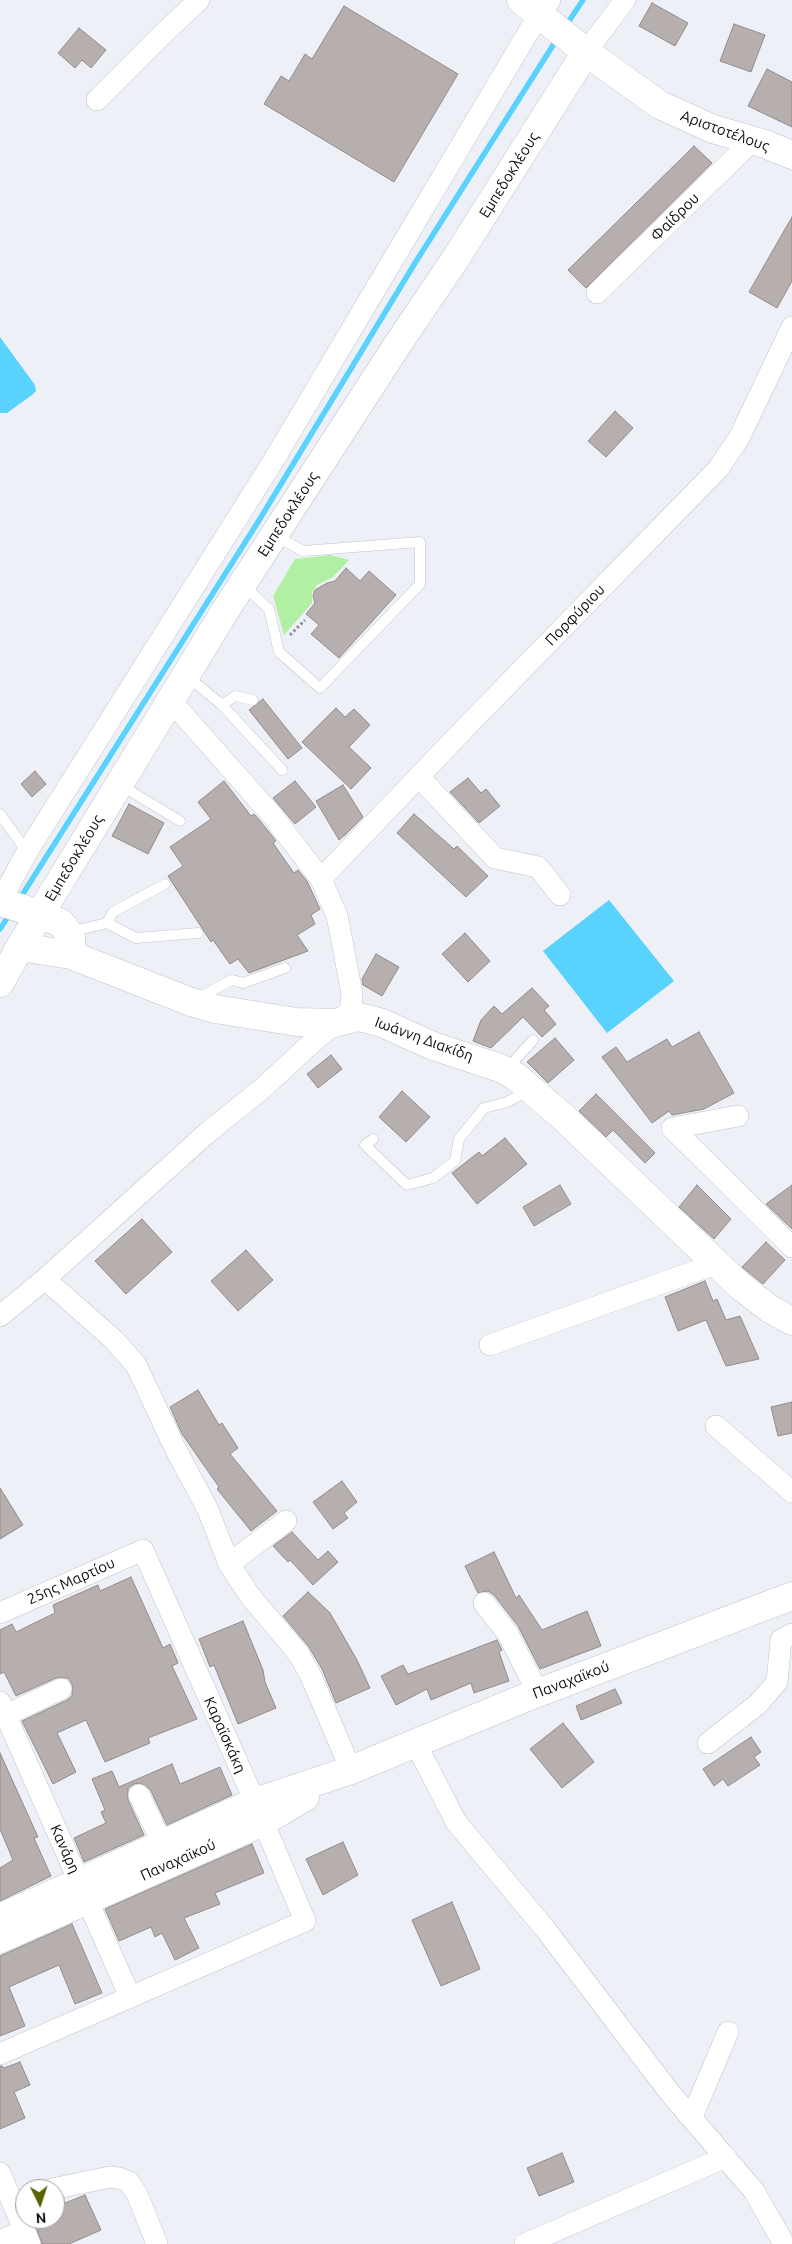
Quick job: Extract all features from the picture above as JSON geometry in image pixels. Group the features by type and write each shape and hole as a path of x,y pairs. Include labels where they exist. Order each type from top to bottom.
{"street":[{"path":"98,100 199,0"},
{"path":"582,49 625,0"},
{"path":"0,902 27,852 272,463 540,9"},
{"name":"Αριστοτέλους","path":"540,9 582,49 638,90 668,109 713,129 753,140 792,155"},
{"name":"Εμπεδοκλέους","path":"0,983 40,914 242,584 456,258 582,49"},
{"name":"Φαίδρου","path":"598,293 753,140"},
{"name":"Πορφύριου","path":"321,879 718,469 740,438 792,326"},
{"path":"0,1316 207,1133 264,1088 335,1023 350,1012 353,1000 337,916 321,879 271,814 171,701"},
{"path":"419,777 494,858 538,868 560,894"},
{"name":"Ιωάννη Διακίδη","path":"0,902 40,914 61,923 69,942 190,1002 215,1009 297,1022 335,1023 358,1018 382,1023 433,1046 490,1063 505,1071 531,1090 562,1116 716,1264 758,1301 792,1321"},
{"path":"20,947 69,942"},
{"path":"738,1116 672,1128 792,1247"},
{"path":"490,1345 716,1264"},
{"path":"45,1278 114,1340 136,1364 175,1448 208,1510 229,1564 250,1596 298,1653 310,1674 351,1770"},
{"path":"716,1426 792,1492"},
{"path":"229,1564 286,1521"},
{"name":"25ης Μαρτίου","path":"0,1612 143,1550"},
{"name":"Καραϊσκάκη","path":"130,1997 305,1921 143,1550"},
{"name":"Παναχαϊκού","path":"0,1918 84,1892 415,1742 538,1692 792,1596"},
{"path":"484,1603 508,1634 538,1692"},
{"path":"708,1743 758,1704 777,1682 781,1640 792,1634"},
{"path":"3,1709 61,1688"},
{"name":"Κανάρη","path":"3,1709 130,1997"},
{"path":"415,1742 456,1822 478,1851 546,1930 664,2085 754,2191 784,2244"},
{"path":"139,1795 163,1845"},
{"name":"Παναχαϊκού","path":"0,1939 163,1845 259,1812"},
{"path":"0,2054 130,1997"},
{"path":"692,2117 728,2032"},
{"path":"525,2244 726,2156"},
{"path":"0,2173 15,2193"},
{"path":"65,2186 110,2177 129,2182 137,2194 157,2244"},
{"path":"0,2241 28,2237"}],"lane":[{"path":"242,584 269,609 280,652 320,688 420,584 420,542 302,551 274,535"},
{"path":"186,675 222,705 282,770"},
{"path":"222,705 235,696 252,700"},
{"path":"119,784 180,821"},
{"path":"0,814 27,852"},
{"path":"107,923 113,912 165,884"},
{"path":"69,942 82,929 107,923 136,938 198,934"},
{"path":"190,1002 232,980 243,983 285,968"},
{"path":"505,1071 533,1040"},
{"path":"373,1139 365,1145 407,1185 433,1178 455,1161 459,1139 484,1108 506,1102 531,1090"}],"path":[{"path":"278,646 306,620"}],"green space":[{"path":"331,555 349,560 333,577 317,585 312,593 312,603 284,635 273,596 295,559"}],"water":[{"path":"0,337 35,385 36,391 7,413 0,413"},
{"path":"609,900 674,981 607,1033 543,951"}],"building":[{"path":"652,3 688,23 675,46 639,26"},
{"path":"344,6 458,74 394,182 264,104 281,76 289,81 305,54 312,59"},
{"path":"734,24 765,35 751,72 720,61"},
{"path":"79,28 106,50 91,68 82,60 75,68 58,53"},
{"path":"767,69 792,82 792,127 748,106"},
{"path":"694,146 712,163 586,288 568,270"},
{"path":"792,217 792,281 777,308 749,292"},
{"path":"615,411 633,428 606,457 588,441"},
{"path":"346,568 360,581 369,571 396,595 339,658 311,634 319,625 306,614 315,603 313,596 315,590 335,581"},
{"path":"263,699 302,748 288,759 249,710"},
{"path":"336,708 345,717 354,709 370,725 349,747 371,768 351,789 302,742"},
{"path":"35,771 46,784 32,797 21,784"},
{"path":"468,778 481,793 486,789 500,806 479,823 450,792"},
{"path":"224,781 251,816 254,814 276,841 273,843 294,873 298,870 307,881 320,909 311,915 315,924 297,935 308,951 249,973 238,959 230,964 213,940 211,942 168,876 183,866 170,847 211,819 198,802"},
{"path":"295,781 316,807 295,824 273,798"},
{"path":"343,785 363,817 339,840 316,801"},
{"path":"129,804 164,823 148,854 112,836"},
{"path":"414,814 454,849 457,846 488,876 466,897 397,833"},
{"path":"465,933 490,961 468,982 442,954"},
{"path":"376,954 399,967 382,996 363,985 362,979"},
{"path":"532,988 549,1006 544,1010 556,1024 542,1037 523,1017 491,1048 473,1041 481,1020 494,1006 502,1014"},
{"path":"699,1032 734,1093 704,1109 672,1115 669,1111 652,1123 602,1057 616,1047 627,1062 667,1039 672,1047"},
{"path":"555,1038 574,1060 548,1083 527,1062"},
{"path":"331,1055 342,1069 318,1088 307,1074"},
{"path":"402,1091 430,1117 406,1142 379,1117"},
{"path":"596,1094 655,1153 645,1163 613,1130 606,1137 579,1111"},
{"path":"505,1138 527,1164 477,1204 452,1173 479,1152 482,1156"},
{"path":"560,1185 571,1204 534,1226 523,1207"},
{"path":"697,1185 731,1219 714,1239 679,1207"},
{"path":"792,1185 792,1229 766,1204"},
{"path":"142,1219 172,1252 126,1294 95,1261"},
{"path":"766,1242 785,1260 763,1284 742,1267"},
{"path":"246,1250 273,1280 238,1311 211,1281"},
{"path":"705,1281 713,1301 717,1299 726,1320 740,1316 759,1359 726,1366 706,1320 678,1331 665,1297"},
{"path":"198,1390 219,1425 222,1423 238,1448 230,1454 277,1511 251,1531 217,1489 219,1487 182,1434 170,1407"},
{"path":"792,1402 792,1433 778,1436 771,1407"},
{"path":"342,1481 357,1502 344,1513 348,1518 333,1529 313,1502"},
{"path":"0,1488 23,1525 0,1539"},
{"path":"292,1532 318,1560 328,1551 338,1562 313,1585 290,1560 288,1562 273,1546"},
{"path":"494,1552 516,1598 519,1595 542,1630 587,1611 601,1646 540,1669 518,1626 494,1595 488,1591 478,1593 465,1566"},
{"path":"131,1577 163,1648 170,1644 178,1663 172,1666 197,1719 148,1738 150,1743 105,1762 86,1720 57,1733 76,1772 53,1784 22,1721 67,1700 72,1696 72,1684 68,1678 56,1678 16,1696 4,1672 0,1674 0,1630 12,1624 16,1632 55,1613 53,1605 98,1585 100,1591"},
{"path":"308,1592 330,1613 357,1660 370,1688 336,1703 322,1669 309,1647 283,1616"},
{"path":"243,1621 276,1708 238,1724 214,1665 210,1667 199,1639"},
{"path":"497,1640 502,1650 499,1652 509,1681 474,1693 471,1683 431,1700 427,1689 396,1705 381,1676 403,1665 408,1674"},
{"path":"615,1689 622,1703 581,1720 576,1706"},
{"path":"563,1723 594,1762 562,1788 530,1749"},
{"path":"751,1737 761,1752 754,1757 760,1765 728,1786 723,1779 714,1786 703,1769"},
{"path":"0,1753 38,1837 34,1838 51,1876 0,1901 0,1868 13,1860 0,1829"},
{"path":"172,1764 180,1784 220,1767 232,1795 167,1825 150,1789 140,1783 134,1784 128,1788 128,1800 144,1835 84,1862 74,1838 106,1823 101,1812 105,1810 92,1779 112,1771 119,1787"},
{"path":"343,1842 358,1875 323,1895 306,1859"},
{"path":"252,1844 264,1873 215,1893 220,1904 184,1918 199,1948 175,1960 162,1933 155,1937 151,1927 119,1941 105,1909"},
{"path":"452,1902 480,1969 441,1986 412,1920"},
{"path":"72,1924 102,1993 75,2004 59,1965 9,1987 25,2026 0,2036 0,1956"},
{"path":"20,2062 30,2085 14,2092 25,2118 0,2129 0,2066 4,2068"},
{"path":"562,2153 574,2182 539,2196 527,2168"},
{"path":"85,2195 101,2230 69,2244 42,2244 37,2229 65,2229 65,2203"}],"waterway":[{"path":"565,27 583,0"},
{"path":"19,900 258,522 415,263 557,39"},
{"path":"0,929 11,912"}]}
